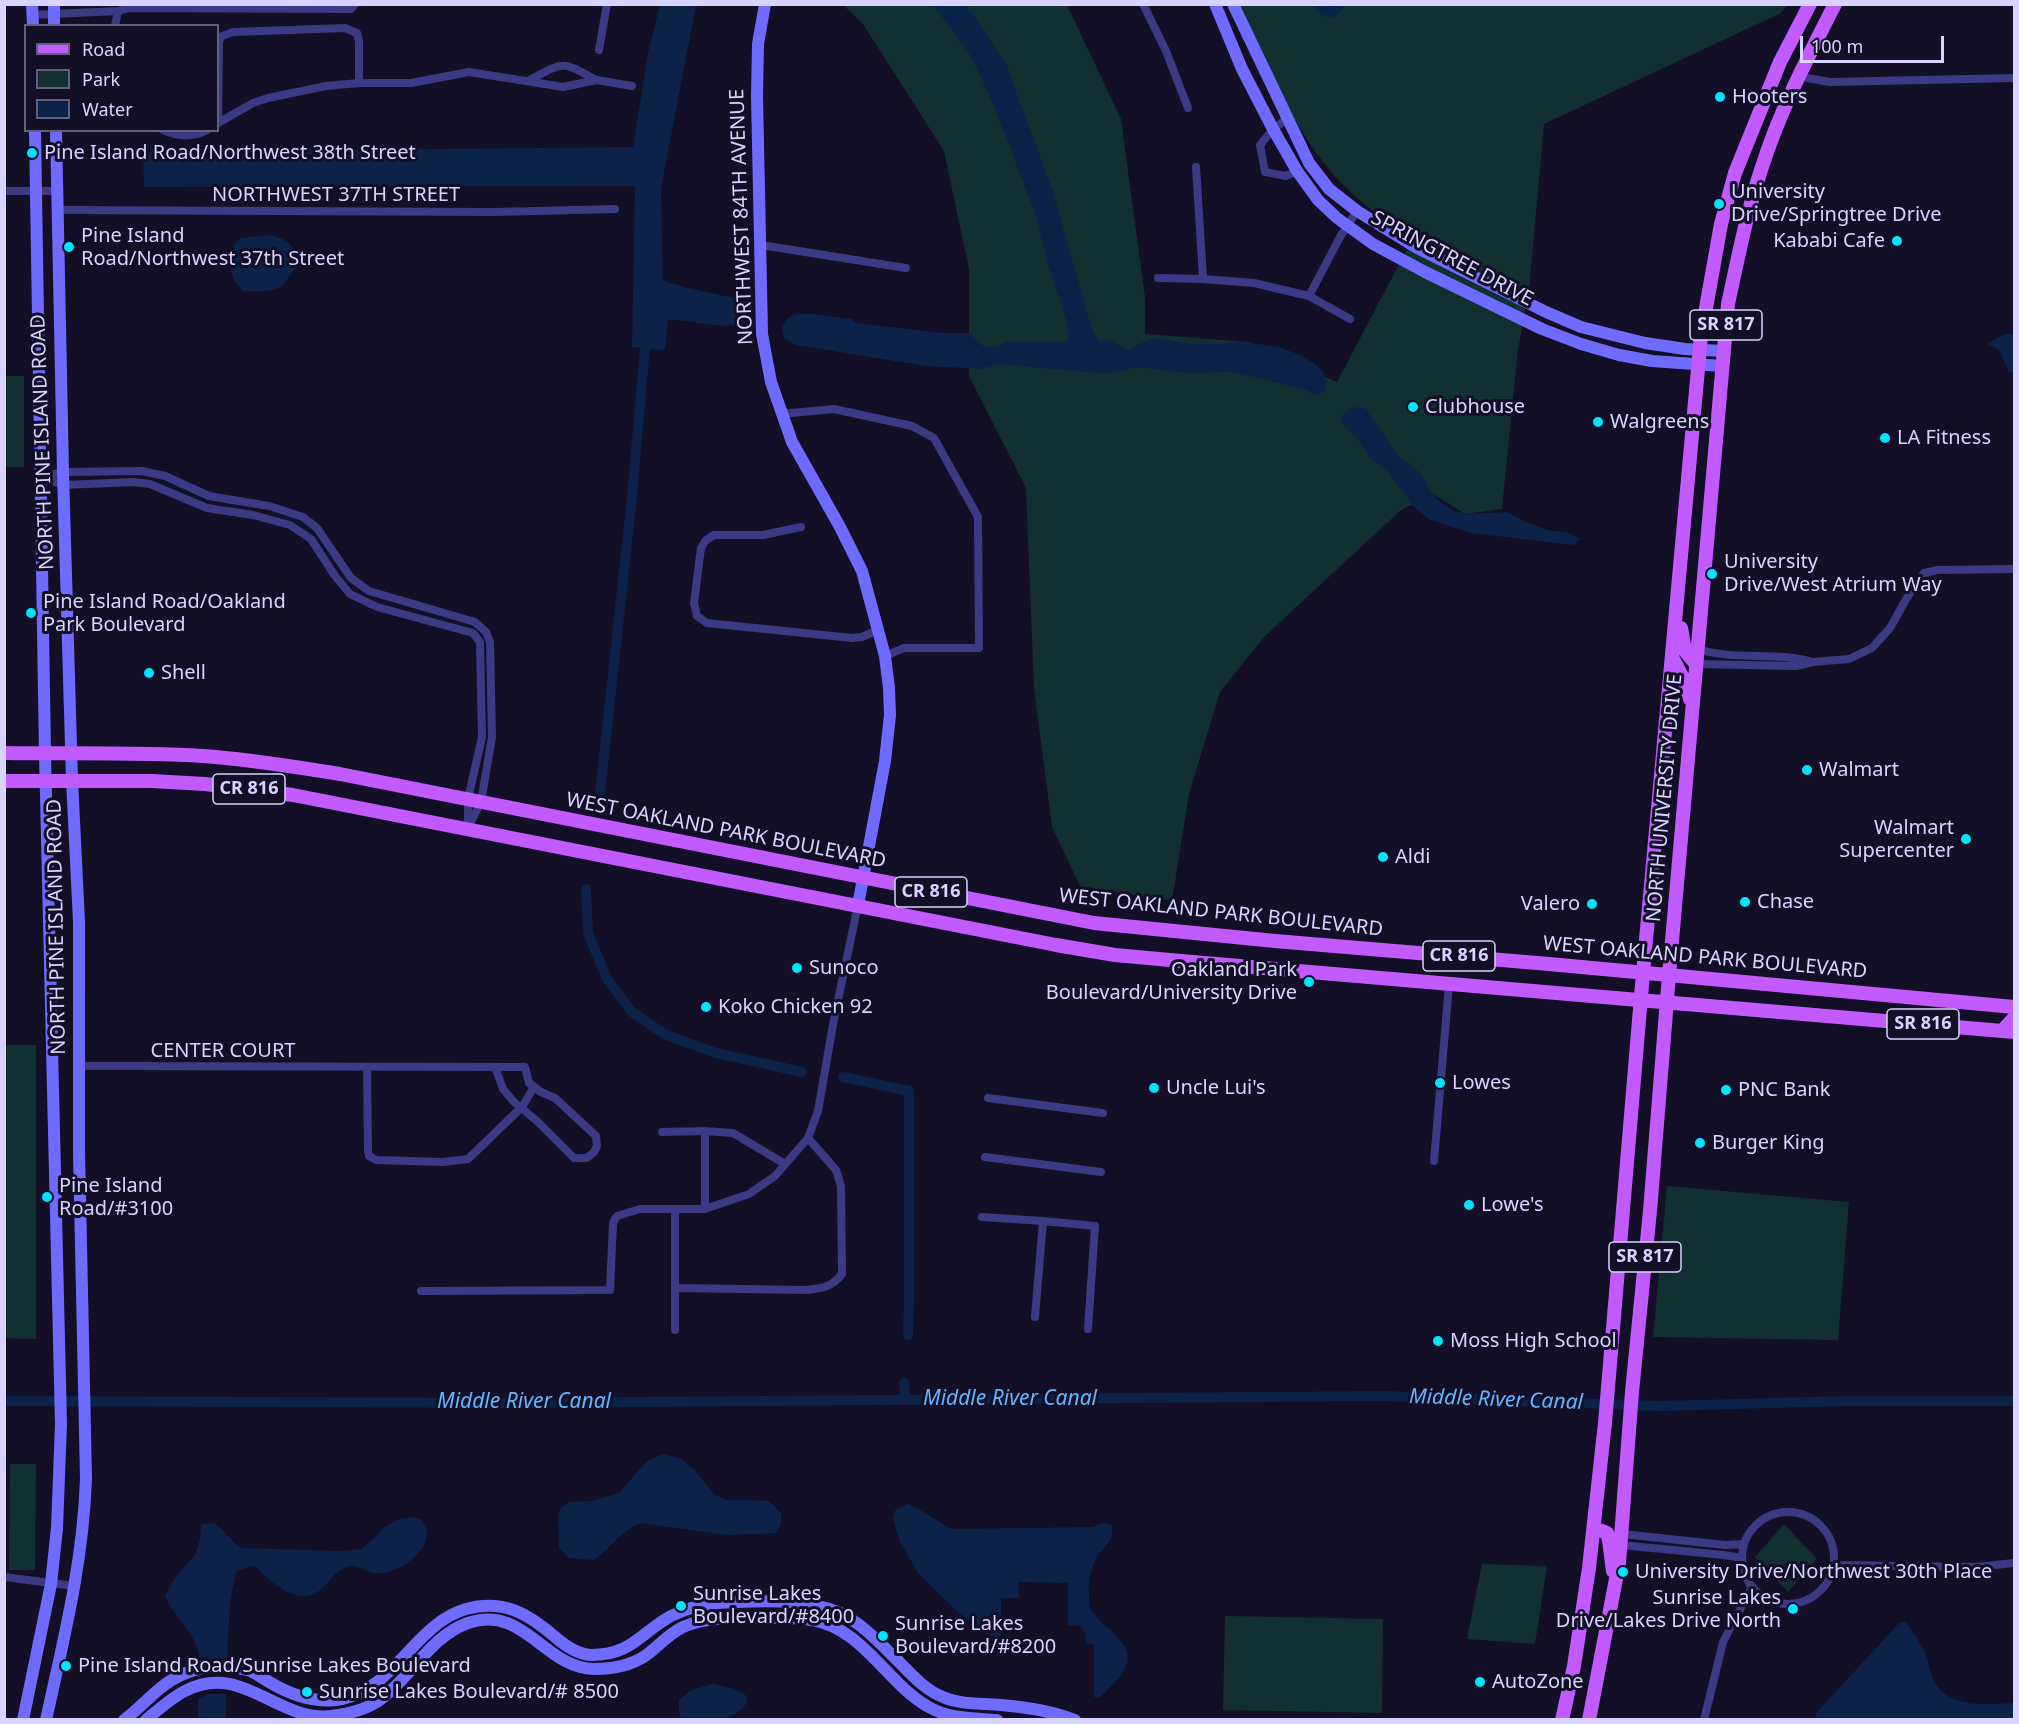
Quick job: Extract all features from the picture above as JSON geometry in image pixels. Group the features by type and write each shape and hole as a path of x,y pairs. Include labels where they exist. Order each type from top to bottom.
{"main road":[{"name":"NORTH UNIVERSITY DRIVE","path":"1562,1719 1574,1666 1594,1528 1605,1424 1643,972 1700,350 1711,272 1735,173 1780,62 1810,4"},
{"name":"NORTH UNIVERSITY DRIVE","path":"1589,1719 1622,1540 1632,1392 1650,1211 1666,1003 1728,304 1762,167 1800,73 1835,4"},
{"path":"1678,600 1682,642 1685,651 1696,664"},
{"path":"1672,657 1683,678 1692,706"},
{"name":"WEST OAKLAND PARK BOULEVARD","path":"4,753 151,753 242,759 340,774 864,879 1125,927 2014,1007"},
{"name":"CR 816","path":"4,781 152,781 206,784 338,802 1115,955 1641,1000"},
{"name":"SR 816","path":"1641,1000 2008,1032"},
{"path":"2008,1032 2014,1018"},
{"path":"1594,1528 1607,1533 1610,1540 1614,1589"}],"street":[{"path":"33,15 117,11 129,8 351,9 355,4"},
{"path":"598,50 607,4"},
{"name":"NORTHWEST 84TH AVENUE","path":"765,4 758,44 757,96 762,245 762,334 771,382 792,442 862,571 885,656 889,705 885,761 864,879 834,1019 818,1111 808,1138"},
{"path":"1143,4 1166,51 1188,108"},
{"name":"SPRINGTREE DRIVE","path":"1215,4 1242,69 1297,171 1318,200 1373,244 1542,329 1581,344 1618,355 1652,361 1722,366"},
{"name":"SPRINGTREE DRIVE","path":"1233,4 1309,163 1329,189 1357,211 1417,248 1581,327 1645,343 1723,351"},
{"path":"115,24 117,11"},
{"path":"219,41 222,36 233,32 345,28 357,33 359,83"},
{"path":"528,81 559,65 571,66 597,80 632,87"},
{"path":"219,121 253,103 268,98 326,86 359,83 411,83 470,72 563,87 597,80"},
{"path":"1800,73 1807,78 1830,81 2014,78"},
{"path":"1287,119 1273,129 1260,145 1265,172 1286,176 1297,171"},
{"name":"NORTH PINE ISLAND ROAD","path":"23,1719 51,1584 57,1528 61,1424 45,754 35,132"},
{"name":"NORTH PINE ISLAND ROAD","path":"46,1719 75,1586 84,1520 85,1422 79,1151 79,922 71,753 63,485 56,132"},
{"path":"171,132 188,136 204,132"},
{"path":"1196,167 1203,279"},
{"path":"4,191 57,191"},
{"name":"NORTHWEST 37TH STREET","path":"57,210 495,212 615,209"},
{"path":"1309,296 1357,211"},
{"path":"762,245 906,267"},
{"path":"1158,278 1254,283 1309,296 1350,319"},
{"path":"781,414 834,409 912,426 934,438 978,517 979,648 904,648 885,656"},
{"path":"40,477 63,472 154,473 209,496 252,502 289,511 303,517 317,528 351,578 369,591 475,622 486,632 490,642 492,737 468,828"},
{"path":"40,477 63,485 134,482 150,484 207,508 253,515 290,525 311,539 335,576 350,594 377,607 473,633 480,642 482,737 474,801"},
{"path":"801,527 763,535 714,535 706,540 702,548 694,603 697,616 707,622 852,638 862,637 878,630"},
{"path":"1696,664 1796,666 1849,658 1872,648 1890,628 1924,573 1938,570 2014,569"},
{"path":"456,628 475,622"},
{"path":"1697,649 1712,654 1796,657 1813,662"},
{"path":"1434,1161 1449,985"},
{"name":"CENTER COURT","path":"80,1066 525,1067 529,1083 555,1098 596,1136 597,1146 594,1152 586,1158 574,1158 522,1107 514,1102 503,1089 495,1067"},
{"path":"367,1067 368,1150 369,1156 376,1160 443,1162 468,1159 522,1107 534,1087"},
{"path":"988,1098 1103,1113"},
{"path":"705,1131 705,1209"},
{"path":"662,1132 733,1133 785,1164"},
{"path":"422,1290 610,1290 613,1223 617,1216 640,1209 705,1209 749,1194 775,1176 808,1138 836,1170 841,1186 842,1274 836,1282 828,1288 807,1290 675,1288"},
{"path":"985,1157 1101,1172"},
{"path":"675,1209 675,1330"},
{"path":"982,1217 1095,1226 1088,1329"},
{"path":"1035,1317 1043,1221"},
{"path":"1787,1512 1809,1517 1826,1533 1834,1554 1829,1578 1811,1598 1798,1603 1773,1602 1752,1587 1743,1569 1744,1544 1748,1534 1765,1518 1787,1512"},
{"path":"1622,1540 1744,1544"},
{"path":"1622,1540 1742,1558"},
{"path":"1833,1565 1977,1567 2014,1563"},
{"path":"4,1577 75,1586"},
{"path":"1704,1719 1722,1642 1752,1587"},
{"path":"124,1719 176,1677 203,1668 223,1667 249,1670 283,1690 319,1701 346,1698 381,1680 440,1622 467,1609 493,1605 515,1610 527,1615 573,1650 594,1655 628,1648 671,1616 684,1610 711,1604 750,1603 808,1604 839,1613 866,1630 921,1683 941,1697 965,1702 1020,1706 1075,1719"},
{"path":"146,1719 183,1691 205,1684 223,1683 257,1692 285,1708 305,1714 330,1716 353,1711 382,1699 440,1640 451,1632 466,1624 483,1620 506,1622 517,1626 567,1663 586,1669 597,1669 615,1667 638,1660 669,1636 692,1623 713,1618 789,1618 822,1622 848,1635 927,1706 956,1716 997,1719"}],"green space":[{"path":"843,5 1067,5 1121,119 1145,297 1145,334 1250,342 1337,382 1415,234 1369,208 1341,183 1322,161 1291,112 1240,5 1788,5 1781,13 1544,124 1529,290 1518,350 1502,509 1465,514 1433,494 1401,510 1264,637 1220,692 1189,794 1172,901 1080,886 1052,827 1034,689 1026,488 969,376 969,269 944,151 863,24"},
{"path":"5,376 24,376 24,467 5,467"},
{"path":"5,1045 36,1045 36,1339 5,1338"},
{"path":"1667,1186 1849,1202 1838,1340 1653,1337"},
{"path":"10,1464 36,1464 35,1570 9,1570"},
{"path":"1784,1524 1817,1559 1788,1592 1755,1557"},
{"path":"1482,1564 1547,1566 1535,1644 1467,1639"},
{"path":"1225,1616 1383,1619 1382,1713 1223,1710"}],"water":[{"path":"660,5 696,5 661,189 663,281 734,298 744,311 745,323 726,326 668,320 665,350 632,347 635,186 144,187 143,152 633,147 648,53"},
{"path":"933,5 964,5 975,17 1006,64 1054,195 1092,330 1099,341 1108,340 1130,350 1154,338 1191,344 1226,344 1239,341 1278,347 1298,354 1315,364 1323,372 1327,383 1325,392 1316,395 1307,390 1233,372 1186,373 1136,367 1109,374 998,364 981,369 926,366 796,345 784,338 782,328 786,320 796,314 803,314 942,333 969,333 984,347 998,346 1006,342 1067,342 1069,335 1066,319 1035,213 994,106 971,56"},
{"path":"1313,5 1343,5 1343,10 1332,18 1320,14"},
{"path":"269,235 285,241 295,250 296,263 293,271 278,288 244,291 234,281 231,270 234,245 241,238"},
{"path":"2004,334 2014,334 2014,373 2009,372 1999,350 1988,344"},
{"path":"1353,407 1366,409 1399,458 1413,466 1440,502 1454,511 1467,514 1507,512 1526,522 1548,530 1569,533 1581,539 1573,545 1471,533 1430,520 1416,509 1388,472 1370,458 1358,439 1343,424 1340,417"},
{"path":"662,1454 682,1459 715,1495 726,1500 769,1501 781,1513 781,1524 776,1533 727,1535 640,1523 627,1531 594,1560 569,1558 559,1548 558,1514 561,1507 569,1502 591,1501 619,1493 646,1462"},
{"path":"907,1504 951,1529 1092,1527 1104,1523 1112,1525 1111,1539 1097,1557 1092,1570 1089,1600 1091,1609 1097,1618 1117,1637 1127,1651 1128,1659 1121,1675 1101,1697 1094,1697 1094,1645 1086,1643 1086,1635 1080,1626 1068,1625 1068,1583 1018,1582 1019,1598 1001,1598 1001,1639 985,1633 960,1614 918,1573 900,1542 893,1519 895,1510"},
{"path":"412,1517 421,1519 427,1530 426,1540 416,1556 399,1568 390,1571 373,1573 357,1567 347,1567 336,1574 319,1591 302,1596 284,1591 256,1566 236,1572 230,1602 227,1658 200,1661 195,1642 165,1596 174,1579 195,1555 200,1539 201,1524 215,1523 241,1548 341,1551 361,1549 386,1526 399,1519"},
{"path":"1900,1622 1906,1622 1920,1643 1926,1654 1932,1677 1940,1690 1959,1701 1969,1703 2014,1703 2014,1719 1816,1719 1816,1713"},
{"path":"713,1684 732,1688 747,1696 743,1709 726,1719 682,1719 679,1713 679,1700 691,1690"},
{"path":"208,1694 226,1694 226,1719 198,1719 198,1699"}],"waterway":[{"path":"600,793 632,497 646,335"},
{"path":"586,889 588,933 607,979 632,1012 666,1035 716,1053 802,1072"},
{"path":"843,1077 909,1091 908,1335"},
{"path":"904,1383 905,1400"},
{"name":"Middle River Canal","path":"4,1401 511,1403 1383,1396 1660,1406 1849,1401 2014,1401"}],"place":[{"name":"Hooters","path":"1720,97"},
{"name":"Pine Island Road/Northwest 38th Street","path":"32,153"},
{"name":"University Drive/Springtree Drive","path":"1719,204"},
{"name":"Kababi Cafe","path":"1897,241"},
{"name":"Pine Island Road/Northwest 37th Street","path":"69,247"},
{"name":"Clubhouse","path":"1413,407"},
{"name":"Walgreens","path":"1598,422"},
{"name":"LA Fitness","path":"1885,438"},
{"name":"University Drive/West Atrium Way","path":"1712,574"},
{"name":"Pine Island Road/Oakland Park Boulevard","path":"31,613"},
{"name":"Shell","path":"149,673"},
{"name":"Walmart","path":"1807,770"},
{"name":"Walmart Supercenter","path":"1966,839"},
{"name":"Aldi","path":"1383,857"},
{"name":"Chase","path":"1745,902"},
{"name":"Valero","path":"1592,904"},
{"name":"Sunoco","path":"797,968"},
{"name":"Oakland Park Boulevard/University Drive","path":"1309,982"},
{"name":"Koko Chicken 92","path":"706,1007"},
{"name":"Lowes","path":"1440,1083"},
{"name":"Uncle Lui's","path":"1154,1088"},
{"name":"PNC Bank","path":"1726,1090"},
{"name":"Burger King","path":"1700,1143"},
{"name":"Pine Island Road/#3100","path":"47,1197"},
{"name":"Lowe's","path":"1469,1205"},
{"name":"Moss High School","path":"1438,1341"},
{"name":"University Drive/Northwest 30th Place","path":"1623,1572"},
{"name":"Sunrise Lakes Boulevard/#8400","path":"681,1606"},
{"name":"Sunrise Lakes Drive/Lakes Drive North","path":"1793,1609"},
{"name":"Sunrise Lakes Boulevard/#8200","path":"883,1636"},
{"name":"Pine Island Road/Sunrise Lakes Boulevard","path":"66,1666"},
{"name":"AutoZone","path":"1480,1682"},
{"name":"Sunrise Lakes Boulevard/# 8500","path":"307,1692"}]}
